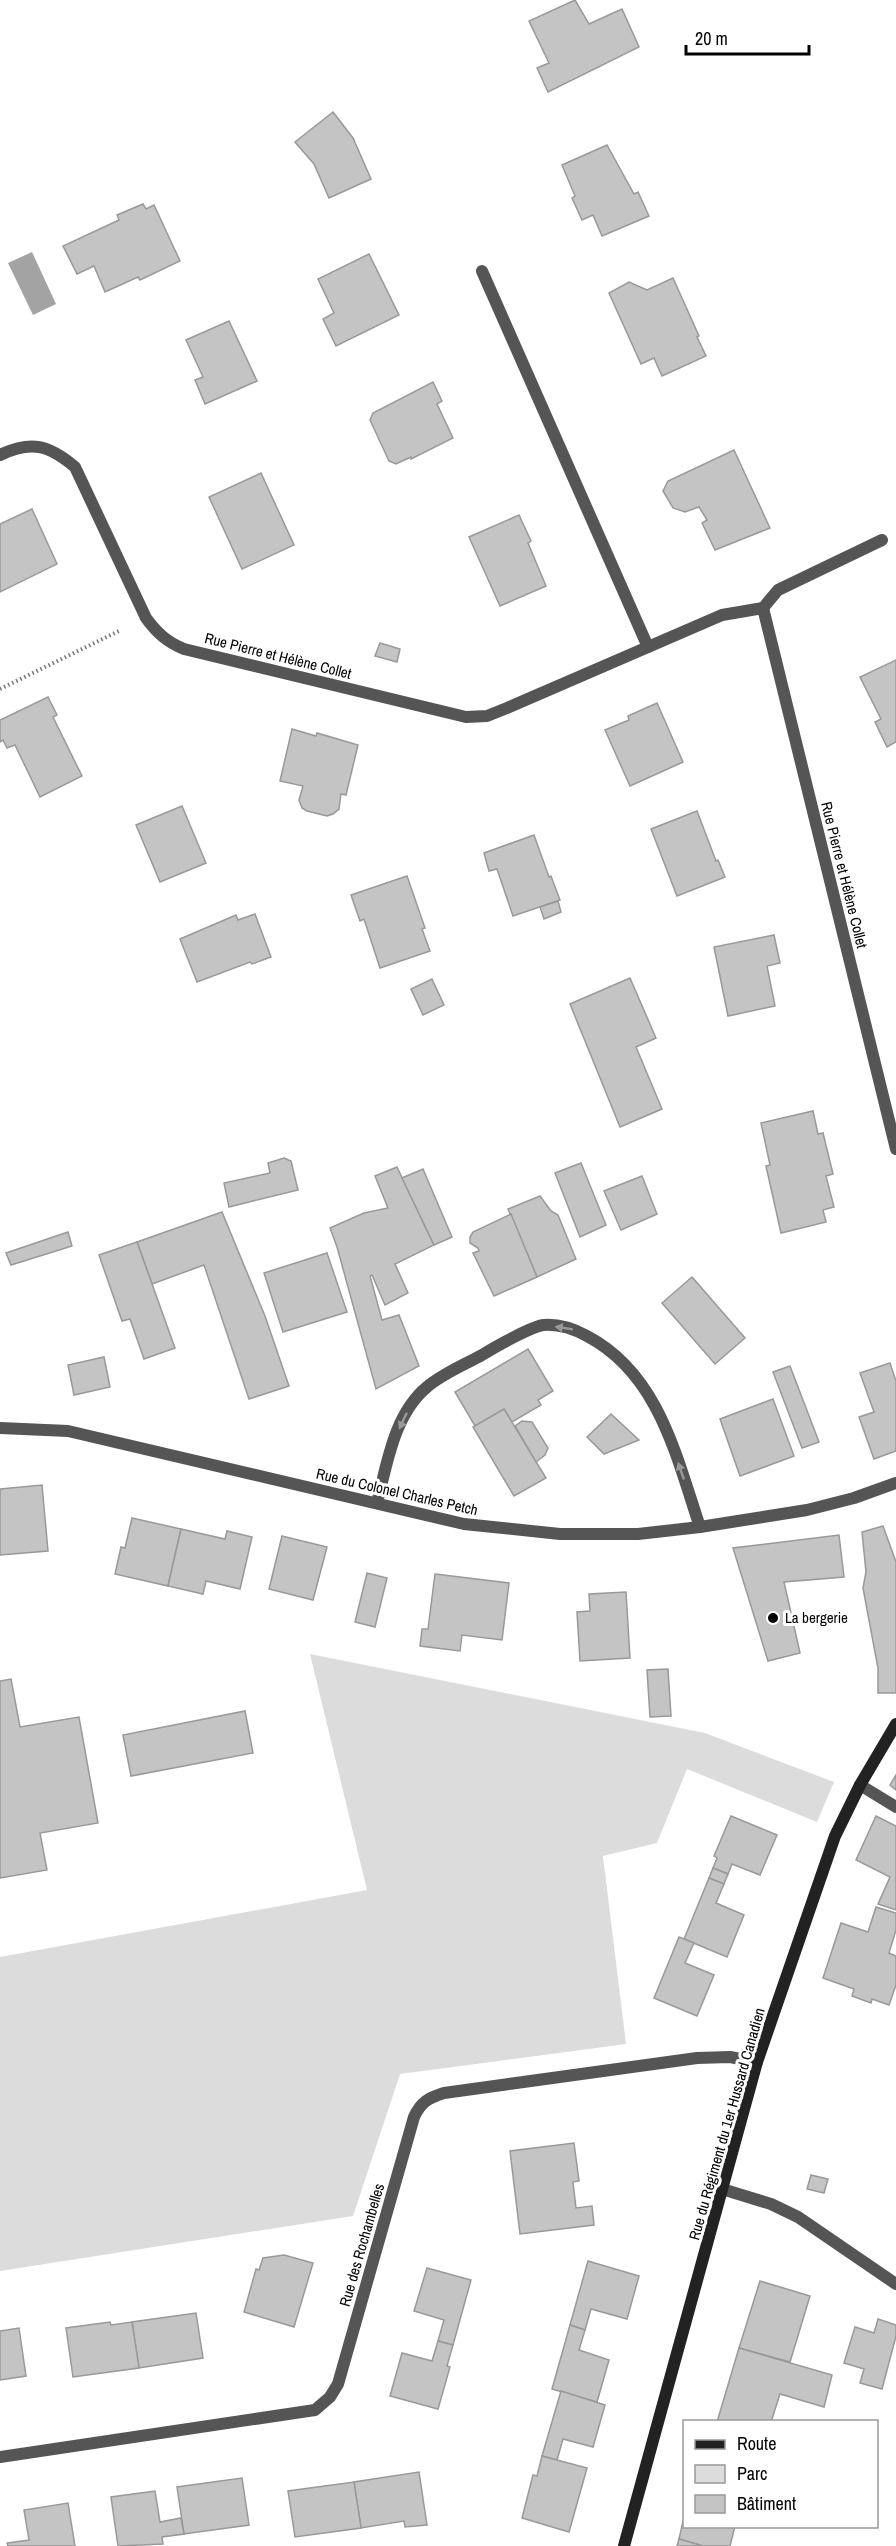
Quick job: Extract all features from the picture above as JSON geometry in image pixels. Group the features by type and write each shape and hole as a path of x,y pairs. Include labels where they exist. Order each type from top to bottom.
{"street":[{"path":"482,271 648,647"},
{"name":"Rue Pierre et Hélène Collet","path":"0,455 17,447 39,446 57,452 75,467 146,618 156,632 170,643 184,649 466,717 487,716 722,615 764,608 896,1149"},
{"path":"764,608 778,590 882,540"},
{"path":"377,1503 392,1444 406,1412 426,1387 487,1352 542,1325 571,1328 597,1341 626,1365 648,1391 667,1430 700,1527"},
{"name":"Rue du Colonel Charles Petch","path":"0,1428 68,1431 464,1524 560,1534 638,1534 700,1527 807,1510 854,1498 896,1483"},
{"name":"Rue du Régiment du 1er Hussard Canadien","path":"624,2546 757,2062 835,1836 860,1785 896,1724"},
{"path":"860,1785 896,1807"},
{"name":"Rue des Rochambelles","path":"0,2457 315,2410 330,2397 339,2384 414,2117 419,2105 430,2098 444,2093 697,2058 730,2057 757,2062"},
{"path":"722,2189 771,2204 798,2217 896,2284"}],"path":[{"path":"0,689 146,618"}],"green space":[{"path":"310,1654 705,1733 834,1782 817,1822 687,1769 657,1843 603,1856 626,2044 400,2074 353,2216 0,2271 0,1957 367,1890"}],"shaded area":[{"path":"32,252 56,304 33,315 8,263"}],"building":[{"path":"575,0 589,24 622,9 639,47 548,92 537,68 549,63 529,21"},
{"path":"333,112 353,138 371,179 329,198 314,164 295,142"},
{"path":"607,145 634,194 638,192 649,216 602,236 593,215 582,220 572,198 575,196 562,165"},
{"path":"143,204 146,209 154,205 180,261 140,280 138,277 105,292 94,266 77,274 63,246 119,220 117,215"},
{"path":"369,254 399,315 336,346 323,319 334,313 318,279"},
{"path":"673,278 706,356 662,376 654,358 641,364 609,293 629,282 647,290"},
{"path":"229,321 257,381 205,404 195,380 203,377 186,340"},
{"path":"433,382 442,401 437,404 453,438 411,459 411,457 396,464 389,461 370,420 373,413"},
{"path":"734,450 770,528 715,550 702,523 707,520 699,507 685,512 673,508 663,491 668,481"},
{"path":"261,473 294,545 242,569 209,497"},
{"path":"32,509 57,564 0,592 0,524"},
{"path":"519,515 531,541 528,543 546,586 500,606 469,537"},
{"path":"380,643 400,649 397,662 375,656"},
{"path":"896,660 896,742 887,747 875,722 881,719 860,677"},
{"path":"48,697 57,715 53,717 82,776 40,797 15,745 7,748 3,740 0,742 0,720"},
{"path":"657,703 683,762 630,786 605,730 629,720 628,716"},
{"path":"292,729 316,736 317,733 358,745 346,795 341,794 339,809 333,814 327,816 302,808 299,800 303,786 280,781"},
{"path":"182,806 206,863 160,882 136,825"},
{"path":"697,811 716,861 718,860 725,877 677,896 651,829"},
{"path":"534,835 560,900 513,916 497,869 489,871 484,853"},
{"path":"407,876 425,928 422,929 430,951 380,968 364,919 360,921 351,895"},
{"path":"558,901 561,912 544,919 540,907"},
{"path":"255,914 271,957 252,964 250,962 197,982 180,939 236,915 238,920"},
{"path":"774,935 780,963 767,966 775,1006 728,1016 714,947"},
{"path":"630,978 656,1038 636,1047 662,1109 620,1127 570,1004"},
{"path":"432,979 444,1005 423,1015 411,989"},
{"path":"813,1111 818,1134 823,1133 833,1174 826,1176 834,1207 823,1210 826,1222 781,1233 766,1166 770,1165 761,1123"},
{"path":"284,1158 291,1161 298,1190 229,1207 224,1183 270,1173 268,1163"},
{"path":"581,1163 606,1225 580,1237 555,1173"},
{"path":"397,1167 434,1245 395,1264 408,1293 385,1305 372,1275 370,1276 382,1320 399,1315 419,1366 376,1389 330,1228 364,1213 388,1208 375,1176"},
{"path":"423,1169 452,1237 434,1245 402,1178"},
{"path":"642,1176 657,1214 621,1230 604,1191"},
{"path":"540,1196 551,1211 558,1215 576,1259 537,1277 508,1209"},
{"path":"222,1212 265,1316 289,1386 249,1399 204,1265 152,1284 137,1242"},
{"path":"511,1214 537,1277 494,1296 473,1253 479,1251 478,1248 470,1243 470,1237 473,1232"},
{"path":"68,1232 72,1246 11,1265 6,1253"},
{"path":"137,1242 175,1348 144,1359 130,1319 122,1321 99,1255"},
{"path":"327,1253 347,1312 283,1332 264,1273"},
{"path":"692,1277 745,1338 715,1364 662,1303"},
{"path":"528,1349 553,1391 538,1400 541,1405 512,1422 504,1409 475,1426 455,1392"},
{"path":"104,1357 110,1387 74,1395 68,1365"},
{"path":"890,1363 896,1381 896,1451 874,1459 859,1417 874,1412 860,1373"},
{"path":"790,1366 819,1442 802,1448 773,1372"},
{"path":"773,1399 794,1456 740,1476 720,1419"},
{"path":"504,1409 546,1478 514,1496 473,1427"},
{"path":"611,1414 639,1440 604,1454 587,1437"},
{"path":"522,1421 532,1422 548,1448 545,1455 536,1462 515,1426"},
{"path":"42,1485 48,1551 0,1555 0,1489"},
{"path":"132,1518 181,1529 168,1586 115,1574 121,1547 125,1548"},
{"path":"883,1526 896,1562 896,1693 878,1693 878,1668 863,1588 866,1572 862,1532"},
{"path":"181,1529 225,1539 227,1531 252,1537 240,1589 206,1581 203,1594 168,1586"},
{"name":"La bergerie","path":"839,1535 844,1577 784,1582 800,1653 768,1661 733,1548"},
{"path":"282,1536 327,1547 313,1600 269,1589"},
{"path":"367,1573 387,1578 375,1627 355,1622"},
{"path":"435,1574 509,1583 502,1640 462,1635 460,1651 420,1646 422,1629 428,1629"},
{"path":"626,1592 630,1658 580,1661 577,1612 590,1611 589,1594"},
{"path":"668,1669 671,1716 650,1717 647,1670"},
{"path":"11,1679 20,1727 79,1717 98,1823 40,1833 47,1870 0,1878 0,1681"},
{"path":"245,1711 253,1753 131,1776 123,1735"},
{"path":"896,1775 896,1790 890,1785"},
{"path":"731,1816 777,1835 760,1875 732,1864 728,1874 713,1868 717,1858 714,1856"},
{"path":"876,1816 896,1826 896,1910 878,1904 890,1877 856,1860"},
{"path":"713,1868 728,1874 724,1884 709,1878"},
{"path":"709,1878 724,1884 716,1903 744,1915 727,1957 684,1939"},
{"path":"876,1907 896,1913 896,1930 889,1953 896,1956 896,1985 889,2005 872,1999 871,2003 852,1996 854,1989 823,1978 841,1923 868,1932"},
{"path":"679,1937 694,1943 685,1963 714,1975 697,2016 654,1998"},
{"path":"574,2143 579,2181 573,2182 576,2208 592,2206 594,2225 520,2234 510,2151"},
{"path":"811,2175 828,2179 824,2193 807,2189"},
{"path":"284,2255 313,2263 294,2327 244,2312 256,2269 259,2270 263,2258"},
{"path":"588,2261 639,2276 627,2319 591,2309 585,2330 570,2325"},
{"path":"427,2268 471,2280 453,2345 438,2341 444,2320 414,2311"},
{"path":"760,2281 810,2296 790,2362 739,2348"},
{"path":"196,2313 203,2358 139,2368 132,2322"},
{"path":"878,2319 896,2325 896,2336 882,2389 860,2383 864,2369 844,2363 855,2327 874,2333"},
{"path":"110,2322 111,2325 132,2322 139,2368 73,2377 66,2328"},
{"path":"570,2325 585,2330 579,2350 609,2360 597,2402 552,2389"},
{"path":"19,2328 26,2376 0,2380 0,2331"},
{"path":"438,2341 453,2345 447,2366 450,2367 438,2409 390,2396 402,2353 432,2361"},
{"path":"739,2348 832,2375 824,2407 780,2394 772,2420 718,2420"},
{"path":"561,2391 605,2405 593,2447 563,2439 557,2460 542,2456"},
{"path":"542,2456 587,2468 569,2532 522,2518 533,2475 537,2476"},
{"path":"419,2472 427,2525 405,2527 404,2521 361,2528 354,2482"},
{"path":"242,2478 249,2525 184,2534 177,2487"},
{"path":"354,2482 361,2528 295,2537 288,2491"},
{"path":"155,2491 160,2522 181,2518 184,2534 162,2537 163,2544 118,2546 111,2497"},
{"path":"68,2503 75,2546 8,2546 7,2543 29,2540 24,2510"},
{"path":"683,2521 683,2528 734,2528 730,2546 703,2546 679,2539"},
{"path":"679,2539 703,2546 677,2546"}],"place":[{"name":"La bergerie","path":"773,1618"}]}
